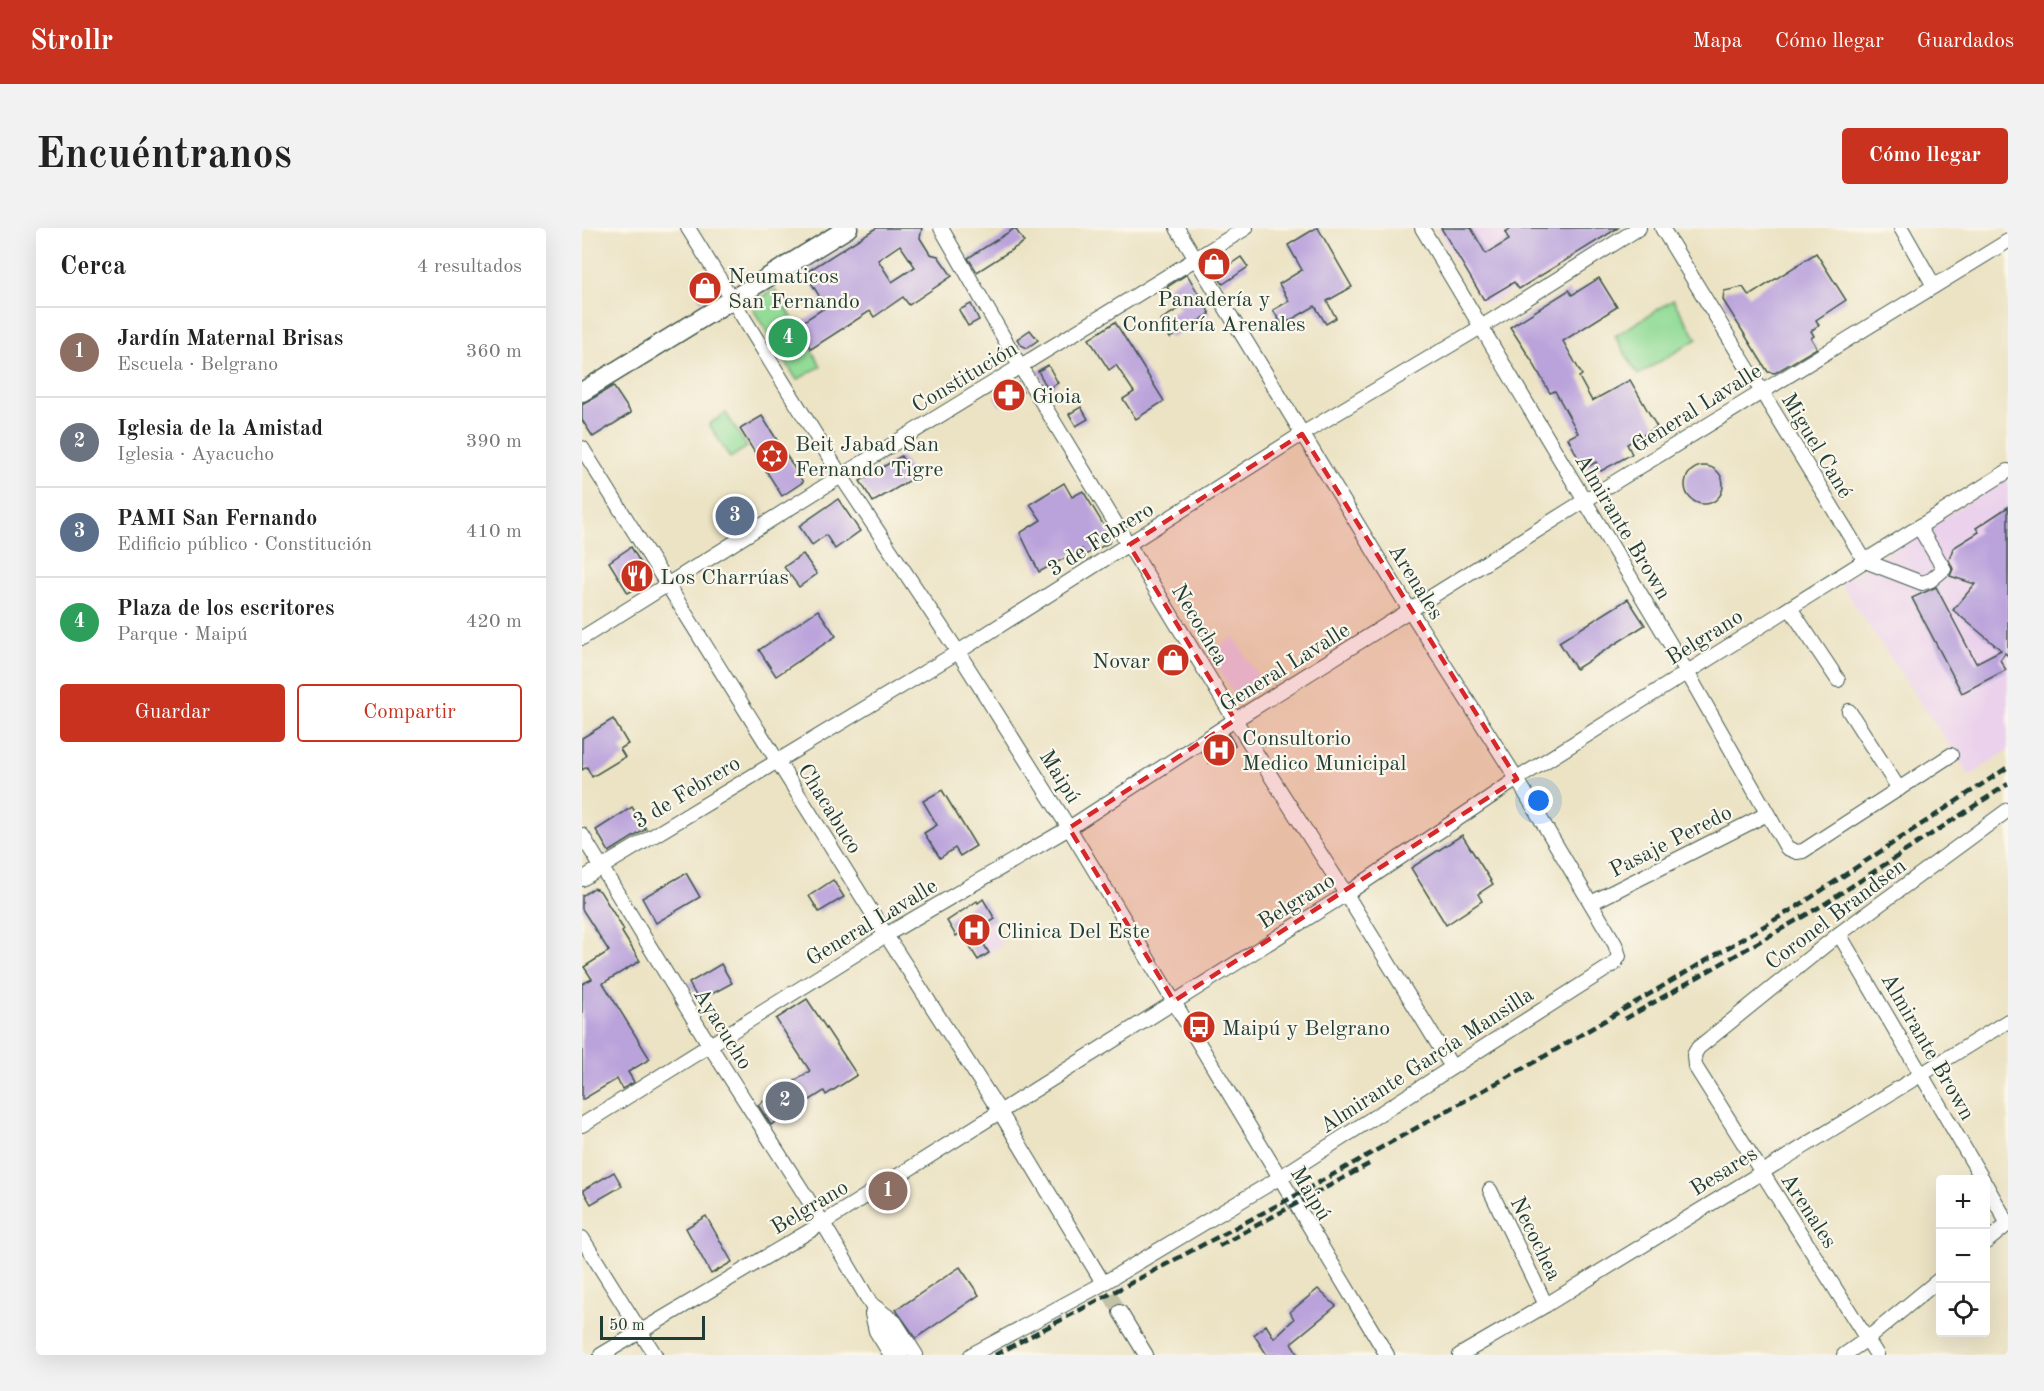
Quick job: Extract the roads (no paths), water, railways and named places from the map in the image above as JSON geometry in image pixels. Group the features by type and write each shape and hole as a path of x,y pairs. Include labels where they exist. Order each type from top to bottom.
{"main road":[{"path":"582,392 848,228"}],"street":[{"name":"Maipú","path":"688,228 841,476 958,652 1069,828 1387,1355"},
{"name":"Necochea","path":"941,228 1020,366 1235,720 1346,894 1452,1067"},
{"name":"Arenales","path":"1177,228 1411,612 1517,779 1616,944 1619,956"},
{"name":"Constitución","path":"582,638 1246,228"},
{"name":"Almirante Brown","path":"1422,228 1687,672 1787,848 1797,852 1803,851 1899,789"},
{"name":"3 de Febrero","path":"582,879 958,652 1302,434 1481,327 1639,228"},
{"name":"Miguel Cané","path":"1662,228 1865,561"},
{"path":"1901,228 1934,286"},
{"name":"General Lavalle","path":"582,1125 886,935 1069,828 1235,720 1411,612 1584,501 2008,241"},
{"name":"Chacabuco","path":"582,448 886,935 1000,1112 1046,1188 1057,1222 1098,1281"},
{"name":"Belgrano","path":"601,1355 823,1223 1000,1112 1346,894 1517,779 2008,471"},
{"path":"1865,561 1922,584 1931,580 1944,569 1919,527"},
{"path":"1790,608 1838,680"},
{"path":"1849,711 1899,789 1952,755"},
{"name":"Coronel Brandsen","path":"1694,1055 1698,1048 1839,934 2008,810"},
{"name":"Pasaje Peredo","path":"1591,903 1767,814"},
{"name":"Ayacucho","path":"582,834 710,1046 823,1223 870,1303 876,1331 891,1355"},
{"name":"Almirante Brown","path":"1839,934 1981,1175"},
{"name":"Almirante García Mansilla","path":"971,1355 1279,1178 1614,964 1619,956"},
{"name":"Besares","path":"1460,1355 1546,1305 2008,1021"},
{"name":"Arenales","path":"1694,1055 1695,1066 1877,1355"},
{"name":"Necochea","path":"1490,1190 1546,1305"},
{"path":"1990,1192 2008,1224 1990,1239"},
{"path":"582,1238 656,1355"},
{"path":"1844,1355 1936,1283"},
{"path":"870,1303 902,1355"},
{"name":"Ayacucho","path":"870,1303 895,1322 916,1355"},
{"path":"1120,1312 1146,1355"}],"tunnel":[{"path":"1099,1276 1120,1312"}],"railway":[{"path":"995,1355 1291,1198 1545,1056 1798,906 2008,767"},
{"path":"1625,1019 1823,905 2008,784"},
{"path":"1219,1246 1369,1164"}],"place":[{"name":"Panadería y Confitería Arenales","path":"1214,264"},
{"name":"Neumaticos San Fernando","path":"705,288"},
{"name":"Plaza de los escritores","path":"788,338"},
{"name":"Gioia","path":"1009,395"},
{"name":"Beit Jabad San Fernando Tigre","path":"772,456"},
{"name":"PAMI San Fernando","path":"735,516"},
{"name":"Los Charrúas","path":"637,576"},
{"name":"Novar","path":"1173,660"},
{"name":"Consultorio Medico Municipal","path":"1219,750"},
{"name":"Clinica Del Este","path":"974,930"},
{"name":"Maipú y Belgrano","path":"1199,1027"},
{"name":"Iglesia de la Amistad","path":"785,1101"},
{"name":"Jardín Maternal Brisas","path":"888,1191"}]}
